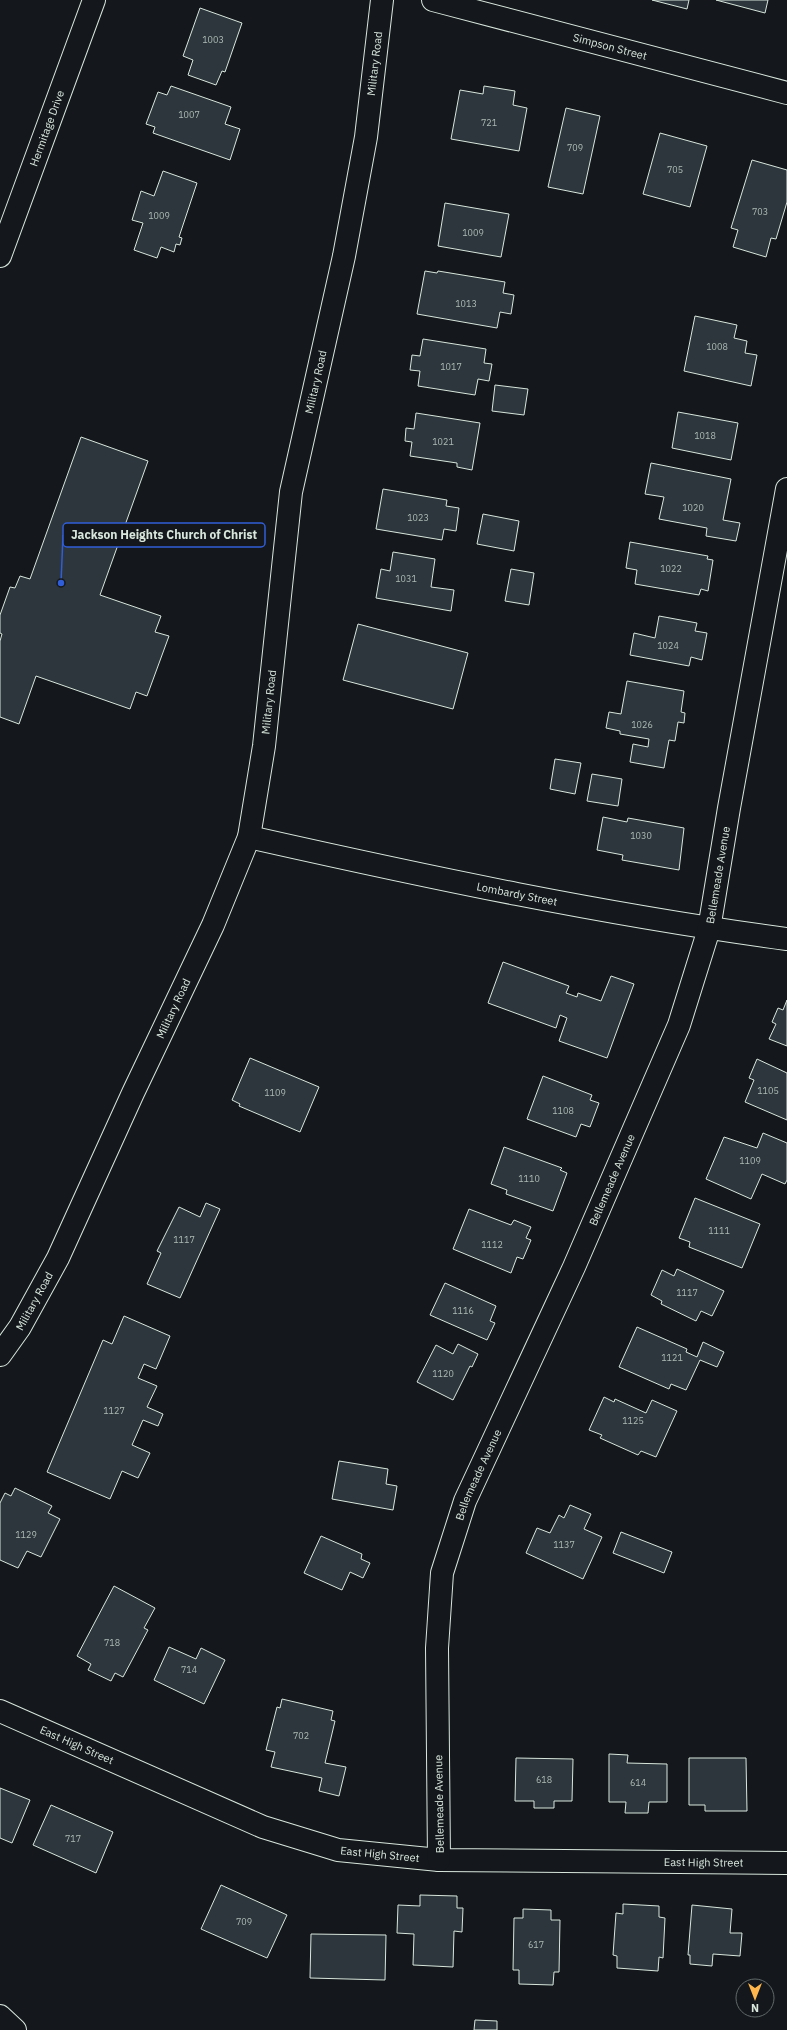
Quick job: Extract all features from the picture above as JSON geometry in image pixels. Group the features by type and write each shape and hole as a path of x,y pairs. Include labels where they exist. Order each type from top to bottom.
{"street":[{"name":"Hermitage Drive","path":"0,256 94,0"},
{"name":"Military Road","path":"0,1355 20,1327 58,1258 133,1093 213,925 249,837 264,746 291,492 344,256 366,137 382,0"},
{"name":"Simpson Street","path":"433,0 787,92"},
{"name":"Bellemeade Avenue","path":"439,1860 437,1648 442,1573 465,1502 574,1267 679,1024 709,929 728,808 787,489"},
{"name":"Lombardy Street","path":"249,837 554,902 709,929 787,939"},
{"name":"East High Street","path":"0,1711 263,1827 338,1850 439,1860 787,1863"},
{"path":"0,2016 15,2030"}],"building":[{"path":"652,0 689,0 687,9"},
{"path":"716,0 768,0 765,13"},
{"path":"200,8 242,23 225,72 222,71 216,85 188,75 193,60 183,56"},
{"path":"171,86 231,107 225,124 240,129 230,160 153,133 155,127 146,124 158,92 167,95"},
{"path":"484,86 515,91 513,105 527,108 519,151 451,139 460,90 483,94"},
{"path":"566,108 600,116 583,194 548,187"},
{"path":"660,133 707,146 690,207 643,194"},
{"path":"752,160 787,170 787,202 776,239 771,238 766,257 733,247 738,230 731,228"},
{"path":"163,171 197,183 179,237 182,238 180,245 176,244 174,252 161,247 157,258 134,250 143,223 132,220 141,191 154,196"},
{"path":"445,203 509,214 501,257 438,246"},
{"path":"425,271 437,273 438,271 505,282 503,293 514,295 511,314 500,312 497,328 417,314"},
{"path":"695,316 737,325 734,338 747,341 745,353 757,355 751,386 684,371"},
{"path":"423,339 486,349 484,363 492,364 489,381 478,379 475,395 418,386 420,371 410,370 412,355 420,356"},
{"path":"495,385 528,389 524,415 492,411"},
{"path":"678,412 738,423 731,460 672,448"},
{"path":"416,413 480,423 472,470 457,467 457,463 410,456 412,442 405,441 406,428 414,429"},
{"path":"81,437 148,461 100,595 161,616 155,632 169,636 147,696 136,692 130,709 36,676 19,724 0,717 0,641 2,634 0,633 0,615 10,587 15,588 20,576 30,579"},
{"path":"651,463 731,479 723,520 740,523 736,541 706,536 707,528 659,519 664,497 645,494"},
{"path":"383,489 447,500 446,506 459,508 456,531 444,529 442,540 376,529"},
{"path":"483,514 519,521 514,551 477,544"},
{"path":"630,542 708,556 707,559 713,560 708,591 701,589 699,595 635,584 637,570 626,568"},
{"path":"393,552 435,559 431,587 454,590 451,611 376,598 381,569 390,571"},
{"path":"511,569 534,573 529,605 505,601"},
{"path":"659,616 697,623 695,631 707,633 702,660 691,657 689,666 630,655 634,633 655,638"},
{"path":"358,624 468,653 453,709 343,680"},
{"path":"627,681 684,691 681,712 685,713 684,723 678,722 675,741 669,740 664,768 630,762 633,744 648,747 649,739 620,734 620,731 606,728 609,712 621,714"},
{"path":"555,759 581,763 575,794 550,789"},
{"path":"592,774 622,779 618,806 587,801"},
{"path":"603,817 627,822 628,818 684,828 679,870 622,860 623,855 597,850"},
{"path":"503,962 569,986 566,993 577,997 578,993 601,1001 611,976 634,984 607,1058 559,1041 567,1018 560,1015 556,1028 488,1003"},
{"path":"787,1000 787,1046 769,1039 776,1024 772,1022 778,1008 783,1010"},
{"path":"250,1058 319,1087 300,1132 239,1106 240,1104 232,1100"},
{"path":"757,1059 787,1073 787,1120 745,1102 754,1080 749,1078"},
{"path":"543,1076 592,1095 590,1100 599,1103 590,1127 581,1124 576,1137 527,1119"},
{"path":"763,1133 787,1143 787,1180 785,1184 762,1174 751,1199 706,1179 724,1137 757,1148"},
{"path":"504,1147 562,1168 560,1170 567,1173 553,1211 506,1194 507,1190 491,1184"},
{"path":"695,1198 760,1224 742,1268 689,1247 690,1242 679,1238"},
{"path":"206,1203 220,1209 180,1298 147,1284 161,1253 157,1251 179,1207 200,1217"},
{"path":"469,1209 511,1225 514,1220 531,1227 526,1238 531,1240 523,1259 517,1257 511,1273 453,1249"},
{"path":"677,1269 724,1291 712,1316 701,1311 696,1321 661,1304 662,1301 651,1295 662,1270 674,1276"},
{"path":"445,1283 496,1306 490,1321 495,1323 487,1340 430,1315"},
{"path":"124,1316 170,1336 156,1369 144,1364 138,1378 157,1386 147,1407 163,1414 158,1426 143,1420 132,1445 150,1453 138,1478 122,1471 110,1499 47,1472 103,1340 112,1344"},
{"path":"637,1327 687,1349 686,1352 697,1357 703,1342 724,1352 717,1367 700,1360 686,1390 671,1384 669,1389 619,1367"},
{"path":"458,1344 478,1354 472,1367 470,1366 453,1400 417,1382 436,1345 453,1354"},
{"path":"604,1397 614,1402 615,1399 646,1413 652,1400 677,1411 656,1457 641,1451 638,1455 600,1438 602,1435 589,1430"},
{"path":"339,1461 388,1469 386,1484 397,1486 393,1510 332,1499"},
{"path":"15,1488 52,1506 48,1513 60,1519 41,1557 27,1551 18,1568 0,1560 0,1503 5,1493 11,1496"},
{"path":"570,1505 591,1514 584,1529 602,1537 583,1579 526,1553 537,1528 550,1533 559,1515 564,1518"},
{"path":"621,1532 672,1552 664,1573 613,1553"},
{"path":"321,1536 362,1554 361,1559 370,1563 363,1578 350,1572 342,1590 304,1573"},
{"path":"114,1586 155,1608 144,1628 148,1630 123,1677 115,1673 111,1681 88,1670 91,1664 77,1656"},
{"path":"169,1647 196,1659 201,1648 225,1660 204,1704 154,1680"},
{"path":"282,1699 333,1711 331,1720 335,1721 325,1763 346,1767 339,1796 319,1791 322,1778 271,1767 275,1752 266,1750 277,1707 280,1708"},
{"path":"609,1754 628,1755 627,1763 667,1764 667,1802 649,1802 648,1813 625,1813 626,1802 609,1802"},
{"path":"516,1758 573,1759 572,1801 554,1801 554,1808 534,1808 534,1801 515,1801"},
{"path":"689,1758 746,1758 747,1811 705,1811 705,1805 689,1805"},
{"path":"0,1788 30,1800 12,1843 0,1838"},
{"path":"51,1805 113,1832 96,1873 33,1845"},
{"path":"221,1885 287,1915 267,1958 201,1929"},
{"path":"420,1895 457,1896 457,1908 463,1908 462,1932 454,1931 453,1967 413,1965 414,1934 397,1933 398,1905 420,1906"},
{"path":"623,1904 659,1906 659,1917 665,1918 663,1958 659,1957 658,1971 617,1968 617,1956 613,1955 616,1913 623,1914"},
{"path":"692,1905 732,1909 730,1933 742,1933 740,1956 713,1954 712,1966 690,1964 690,1955 688,1955"},
{"path":"523,1909 551,1910 551,1920 560,1920 559,1972 554,1972 553,1985 519,1984 519,1970 513,1970 514,1918 523,1918"},
{"path":"311,1934 386,1935 385,1980 310,1978"},
{"path":"475,2020 497,2021 497,2030 474,2030"}],"place":[{"name":"Jackson Heights Church of Christ","path":"61,583"}]}
